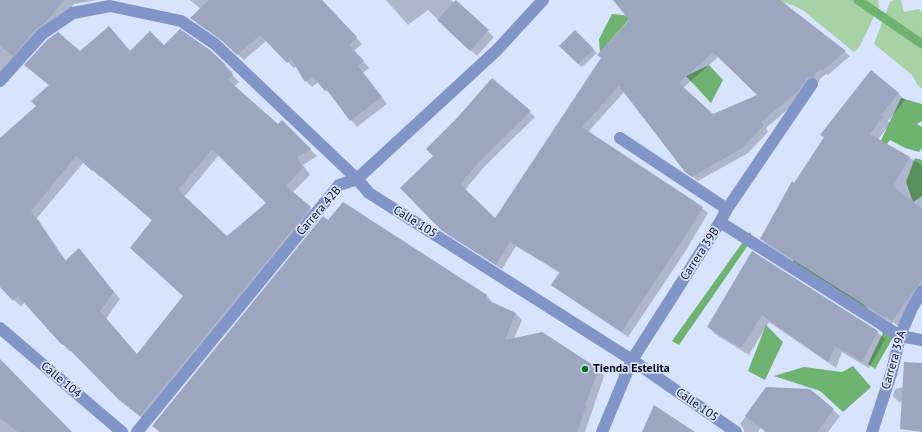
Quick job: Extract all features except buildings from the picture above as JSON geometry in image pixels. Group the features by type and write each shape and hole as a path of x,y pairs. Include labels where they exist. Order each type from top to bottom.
{"street":[{"name":"Carrera 42B","path":"137,432 339,185 357,179 496,50 543,0"},
{"name":"Calle 105","path":"0,81 42,34 73,14 110,6 181,21 215,44 357,179 369,193 632,360 736,432"},
{"name":"Carrera 39B","path":"602,432 632,360 727,209 812,84"},
{"path":"620,138 727,209"},
{"path":"720,222 900,336 922,340"},
{"name":"Carrera 39A","path":"872,432 892,371 900,336 912,308 922,291"},
{"name":"Calle 104","path":"0,328 122,432"}],"shaded area":[{"path":"777,0 878,0 879,6 860,46 854,52 805,12 795,6"},
{"path":"894,0 901,0 904,12 919,9 922,12 922,89 912,75 874,44 890,2"},
{"path":"612,14 632,16 600,52 599,39"},
{"path":"709,65 723,80 711,103 686,76"},
{"path":"901,98 922,104 922,121 917,124 922,127 922,148 919,152 905,148 890,140 867,170"},
{"path":"915,158 922,160 922,196 913,202 906,182"},
{"path":"750,232 753,238 679,345 672,341"},
{"path":"795,252 847,289 895,334 875,369 868,364 883,333 836,294 792,268"},
{"path":"766,325 783,342 765,380 748,371"},
{"path":"853,366 871,387 843,412 820,391 774,376 804,367 842,372"}],"waterway":[{"path":"858,0 922,44"}],"place":[{"name":"Tienda Estelita","path":"585,369"}]}
